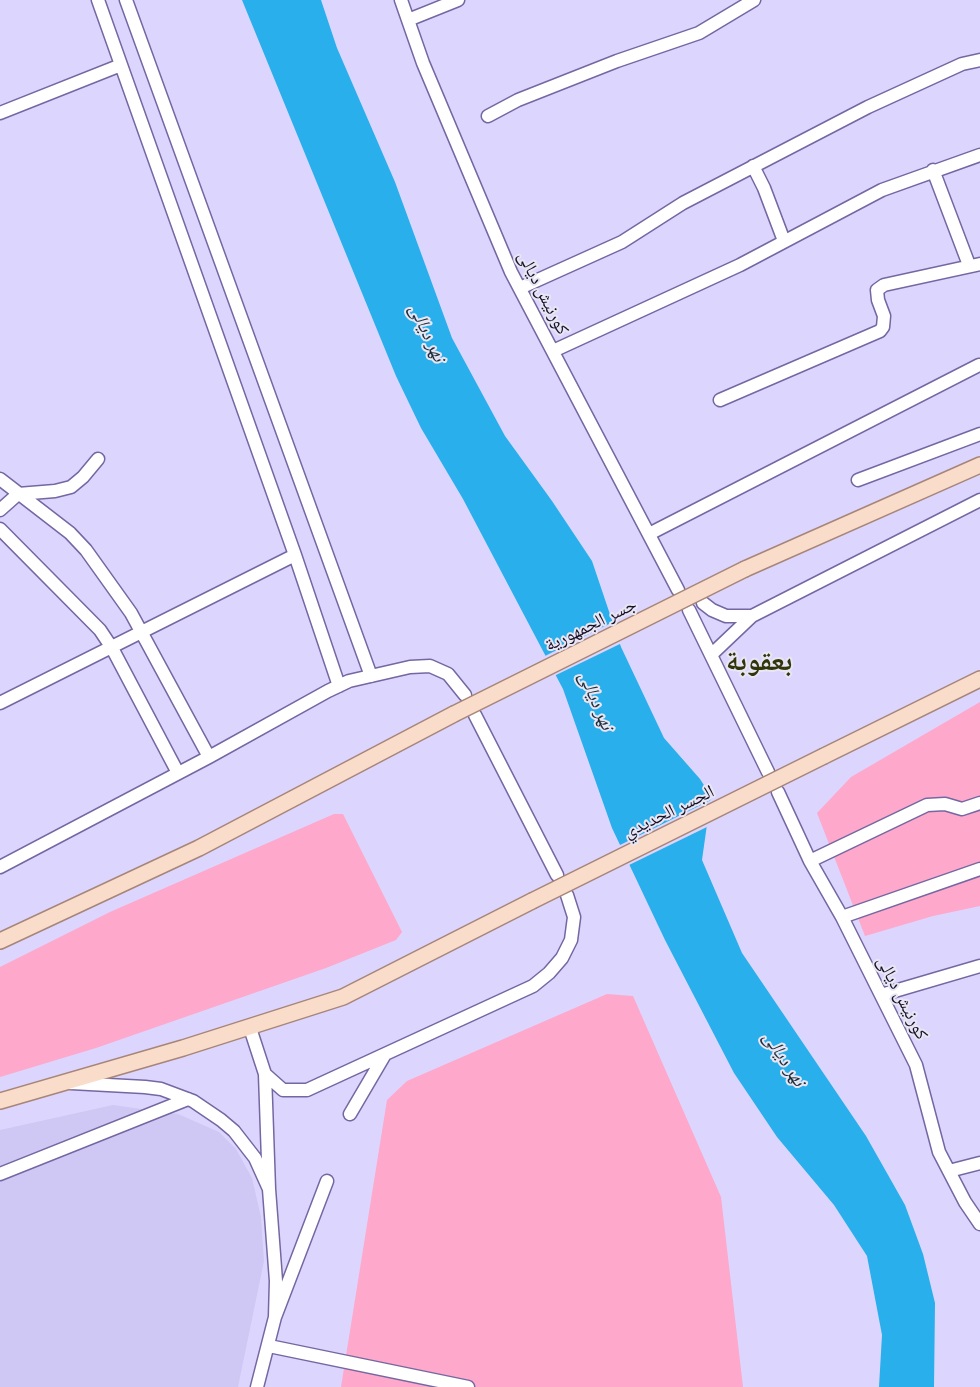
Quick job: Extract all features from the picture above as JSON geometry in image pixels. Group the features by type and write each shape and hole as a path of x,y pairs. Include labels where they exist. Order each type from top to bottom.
{"main road":[{"name":"جسر الجمهورية","path":"0,941 199,848 454,714 745,569 980,465"},
{"name":"الجسر الحديدي","path":"0,1101 250,1028 342,997 980,678"}],"street":[{"path":"98,0 295,555 339,686"},
{"path":"126,0 372,676"},
{"name":"كورنيش ديالى","path":"401,0 422,63 520,288 670,575 681,589"},
{"path":"408,20 458,0"},
{"path":"488,116 527,96 617,61 699,33 722,21 754,0"},
{"path":"520,288 622,242 683,204 868,107 962,64 980,60"},
{"path":"0,113 121,65"},
{"path":"553,352 740,265 882,190 933,170 980,155"},
{"path":"753,166 764,188 784,241"},
{"path":"720,400 880,331 884,327 884,316 878,300 877,290 884,285 975,264 933,170"},
{"path":"649,534 980,365"},
{"path":"858,480 980,434"},
{"path":"0,510 18,494 55,491 71,487 83,477 98,459"},
{"path":"0,479 81,544 122,598 143,632 209,757"},
{"path":"712,654 752,616 980,500"},
{"path":"0,529 86,614 112,648 178,773"},
{"path":"0,703 295,555"},
{"path":"703,603 712,610 726,616 752,616"},
{"path":"688,610 712,654 768,772"},
{"path":"0,867 339,686 410,667 430,666 448,674 465,695"},
{"path":"475,715 557,876"},
{"name":"كورنيش ديالى","path":"778,792 810,861 842,917 916,1065 939,1152 964,1202 980,1224"},
{"path":"810,861 927,805 945,804 962,809 980,803"},
{"path":"842,917 980,869"},
{"path":"265,1074 282,1090 307,1090 533,986 549,973 562,958 571,940 574,917 567,896"},
{"path":"881,995 980,966"},
{"path":"250,1028 265,1074 269,1189 276,1282 274,1317 269,1346 257,1387"},
{"path":"350,1114 384,1056"},
{"path":"63,1083 161,1089 188,1099 208,1110 234,1131 255,1158 269,1189"},
{"path":"0,1174 188,1099"},
{"path":"949,1171 980,1163"},
{"path":"274,1317 327,1181"},
{"path":"269,1346 468,1387"}],"shaded area":[{"path":"980,702 980,906 933,916 865,936 817,813 851,777"},
{"path":"334,814 343,814 402,932 396,940 326,968 96,1048 0,1077 0,967 110,912"},
{"path":"607,994 633,996 721,1197 743,1387 341,1387 387,1100 407,1081"},
{"path":"113,1105 178,1114 219,1132 236,1149 252,1178 261,1217 264,1261 238,1387 0,1387 0,1130"}],"water":[{"name":"نهر ديالى","path":"242,0 321,0 337,48 395,182 452,338 505,436 592,561 621,647 664,738 700,779 711,796 702,860 742,953 866,1136 905,1205 923,1254 935,1303 934,1387 879,1387 882,1335 867,1256 834,1205 777,1137 734,1073 665,940 612,828 563,689 463,499 421,428 396,376"}],"pier":[{"path":"615,621 622,643 554,676 543,657"},
{"path":"713,799 709,826 627,866 618,846"}],"district":[{"name":"بعقوبة","path":"759,662"}]}
